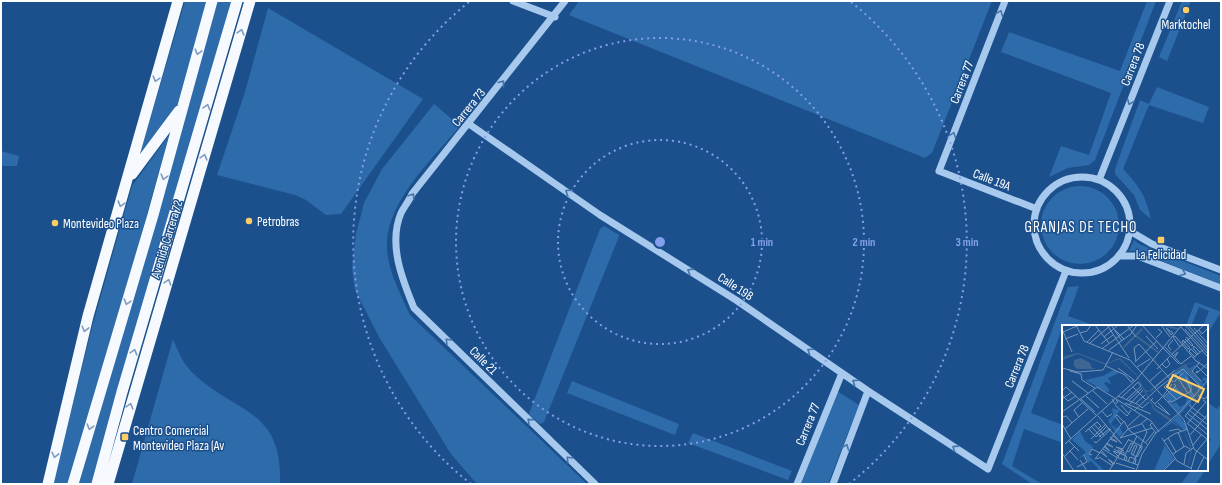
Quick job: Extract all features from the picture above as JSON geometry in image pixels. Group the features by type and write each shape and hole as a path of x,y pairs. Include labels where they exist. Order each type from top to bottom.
{"highway":[{"path":"48,484 88,316 178,1"},
{"name":"Avenida Carrera 72","path":"73,484 153,215 212,1"},
{"name":"Avenida Carrera 72","path":"97,484 237,1"},
{"name":"Avenida Carrera 72","path":"108,484 250,1"},
{"path":"128,179 183,106"},
{"path":"108,442 123,429"}],"street":[{"path":"513,1 555,16"},
{"name":"Carrera 73","path":"396,231 401,213 412,194 555,16 565,1"},
{"name":"Carrera 77","path":"939,171 1004,1"},
{"name":"Carrera 78","path":"1099,180 1170,1"},
{"name":"Calle 19B","path":"469,124 600,214 736,300 842,374 988,469"},
{"name":"Calle 19A","path":"939,171 1037,209"},
{"path":"1078,178 1099,180 1120,195 1126,206 1130,219 1130,231 1126,244 1119,256 1108,266 1095,272 1080,273 1066,271 1045,257 1038,246 1034,234 1034,222 1037,209 1048,191 1062,182 1078,178"},
{"name":"Calle 21","path":"396,231 397,256 402,281 414,308 595,484"},
{"path":"1130,231 1152,244 1221,270"},
{"path":"1119,256 1136,256 1143,258 1221,288"},
{"name":"Carrera 78","path":"988,469 1066,271"},
{"name":"Carrera 77","path":"796,484 842,374"},
{"path":"832,484 868,391"}],"shaded area":[{"path":"185,1 209,1 178,104 137,164"},
{"path":"217,1 231,1 160,261 92,484 79,484"},
{"path":"579,1 992,1 932,153 925,158 569,15"},
{"path":"1147,1 1156,1 1095,160 1089,165 1068,168 1049,177 1061,146 1089,155 1111,93 1001,52 1009,32 1120,71"},
{"path":"1182,1 1191,1 1167,61 1159,57"},
{"path":"268,8 423,99 341,214 326,215 306,200 295,195 217,175 245,92"},
{"path":"1157,87 1209,107 1203,123 1149,105 1123,169 1141,192 1147,204 1151,219 1140,210 1134,195 1115,174 1115,169 1140,100 1149,104"},
{"path":"434,104 460,126 424,167 412,183 393,215 388,232 387,249 390,266 396,283 410,315 587,484 477,484 451,454 379,337 355,290 352,268 356,234 364,203 382,169"},
{"path":"169,135 69,484 53,484 92,327 132,186"},
{"path":"1,151 19,156 17,166 1,166"},
{"path":"1080,186 1095,189 1108,197 1116,210 1119,225 1116,240 1108,253 1095,261 1080,264 1065,261 1052,253 1044,240 1041,225 1044,210 1052,197 1065,189"},
{"path":"604,226 619,235 618,239 544,422 540,424 529,414 600,229"},
{"path":"1134,240 1139,244 1221,276 1221,284 1136,251 1129,251"},
{"path":"1079,286 1068,316 1093,325 1062,325 1062,329 1031,413 1062,425 1062,443 1024,429 1012,466 1042,484 1032,484 1002,464 1068,287"},
{"path":"1195,302 1221,312 1208,332 1208,325 1203,325 1209,311 1199,307 1191,325 1186,325"},
{"path":"173,339 182,359 189,369 205,384 237,404 264,425 273,439 279,458 280,484 132,484"},
{"path":"572,381 679,424 675,435 567,393"},
{"path":"837,391 859,405 828,484 801,484"},
{"path":"1208,403 1217,409 1221,404 1221,444 1208,464 1208,444 1211,439 1208,438"},
{"path":"693,433 792,471 788,480 688,443"},
{"path":"1190,471 1204,471 1196,484 1181,484"}],"place":[{"name":"Marktochel","path":"1186,10"},
{"name":"Petrobras","path":"249,221"},
{"name":"Montevideo Plaza","path":"55,223"},
{"name":"La Felicidad","path":"1161,240"},
{"name":"Centro Comercial Montevideo Plaza (Av","path":"125,437"}],"district":[{"name":"GRANJAS DE TECHO","path":"1081,227"}]}
